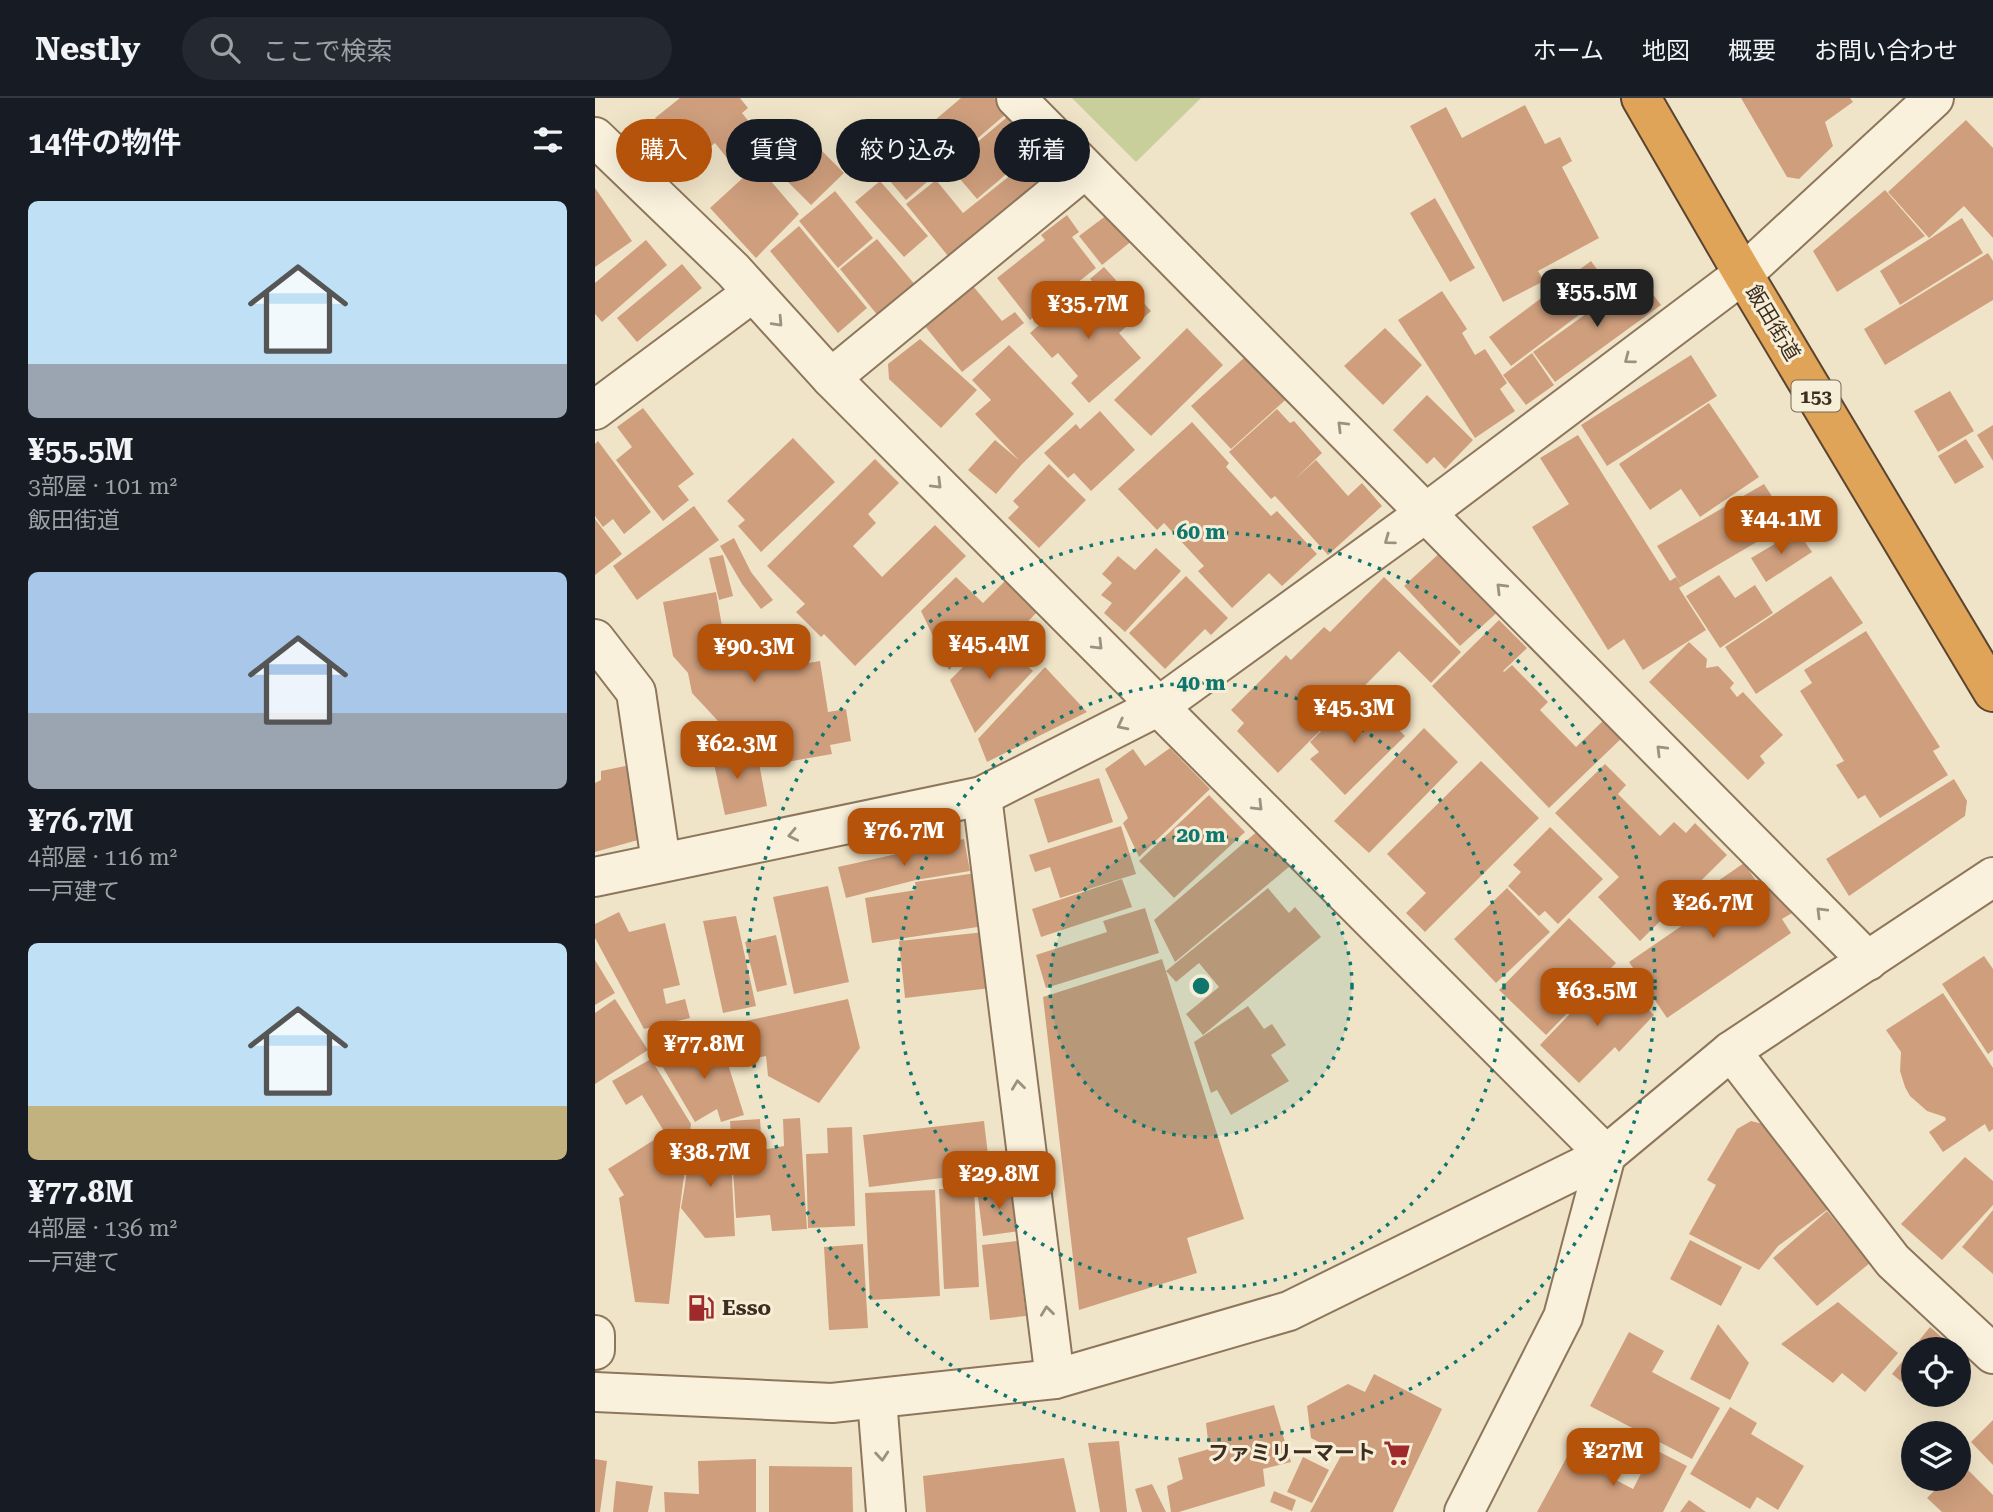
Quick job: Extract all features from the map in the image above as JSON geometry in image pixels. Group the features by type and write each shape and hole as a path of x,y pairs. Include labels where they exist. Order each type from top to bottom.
{"highway":[{"name":"飯田街道","path":"1641,98 1993,692"}],"street":[{"path":"1016,98 1036,119"},
{"path":"595,877 982,796 1159,706 1427,512 1743,274 1934,98"},
{"path":"595,136 742,282 831,378 1606,1155"},
{"path":"1090,174 1868,961"},
{"path":"831,378 1069,182"},
{"path":"595,410 742,282"},
{"path":"595,639 636,692 661,862"},
{"path":"982,796 1055,1379"},
{"path":"595,1392 832,1403 1055,1379 1289,1311 1606,1155 1731,1051 1993,877"},
{"path":"1731,1051 1892,1261 1993,1354"},
{"path":"1464,1512 1563,1317 1606,1155"},
{"path":"595,1335 595,1350"},
{"path":"877,1399 887,1512"}],"green space":[{"path":"1072,98 1201,98 1136,162"}],"building":[{"path":"680,98 740,98 748,108 742,113 747,119 726,119 726,157 715,143 712,145 712,119 655,118"},
{"path":"961,98 994,98 1007,113 1000,119 994,119 994,124 980,136 980,119 936,119"},
{"path":"1741,98 1850,98 1853,102 1825,122 1833,146 1799,179 1787,177"},
{"path":"1525,105 1545,144 1560,137 1572,161 1562,167 1599,238 1538,271 1544,281 1503,302 1410,126 1446,107 1462,138"},
{"path":"1012,113 1017,119 1005,119"},
{"path":"1966,120 1993,148 1993,238 1964,206 1929,238 1888,192"},
{"path":"994,128 994,182 997,182 977,199 963,182 980,182 980,140"},
{"path":"822,151 836,165 836,181 811,205 788,182 822,182"},
{"path":"738,182 772,182 799,214 756,258 710,208"},
{"path":"881,182 928,236 904,257 855,202"},
{"path":"891,182 927,182 906,200"},
{"path":"934,182 938,182 963,213 1002,182 1054,182 1003,212 948,256 906,204"},
{"path":"595,188 632,241 595,267"},
{"path":"1885,190 1925,236 1837,292 1813,251"},
{"path":"835,191 873,238 838,268 799,221"},
{"path":"1435,198 1475,268 1450,282 1410,213"},
{"path":"1111,212 1133,240 1102,265 1079,236"},
{"path":"1067,215 1079,232 1072,237 1096,268 1030,320 997,278 1045,240 1041,235"},
{"path":"1962,218 1983,253 1900,305 1880,271"},
{"path":"799,226 867,308 838,333 770,251"},
{"path":"877,239 916,286 879,317 840,269"},
{"path":"646,240 667,265 602,322 595,314 595,283"},
{"path":"1988,253 1993,261 1993,300 1885,365 1864,329"},
{"path":"1591,261 1612,290 1511,366 1489,337"},
{"path":"682,264 702,288 637,342 617,318"},
{"path":"1104,267 1123,288 1127,285 1151,311 1133,327 1090,279"},
{"path":"1639,276 1661,305 1555,382 1533,352"},
{"path":"1089,281 1128,325 1119,333 1141,358 1089,403 1071,383 1078,376 1058,353 1052,358 1030,333"},
{"path":"973,286 1002,321 1015,312 1024,323 962,372 924,325"},
{"path":"1442,291 1467,329 1462,333 1475,355 1485,349 1507,383 1500,389 1515,411 1475,438 1398,320"},
{"path":"1187,328 1223,365 1151,436 1114,400"},
{"path":"1385,328 1422,365 1383,405 1344,366"},
{"path":"920,339 977,390 941,428 889,379 888,364"},
{"path":"1009,345 1074,414 1022,464 996,494 968,470 995,440 1019,460 975,414 991,400 972,380"},
{"path":"1532,353 1554,385 1526,405 1503,375"},
{"path":"1691,355 1717,396 1607,466 1581,425"},
{"path":"1245,357 1292,394 1231,449 1191,406"},
{"path":"1950,391 1974,431 1938,452 1914,411"},
{"path":"1427,395 1473,440 1445,469 1434,457 1427,464 1393,430"},
{"path":"1709,403 1759,477 1700,517 1681,489 1650,510 1619,464"},
{"path":"643,408 694,474 678,486 689,500 663,521 616,460 632,447 617,427"},
{"path":"1277,409 1290,423 1294,421 1322,453 1294,480 1316,460 1348,496 1362,483 1382,506 1328,555 1275,496 1271,499 1229,452"},
{"path":"1100,411 1135,450 1091,491 1074,473 1068,478 1044,453 1076,424 1080,429"},
{"path":"1192,422 1229,463 1226,467 1271,516 1277,511 1317,554 1282,586 1269,573 1232,608 1198,571 1204,566 1164,523 1157,530 1118,489"},
{"path":"1993,425 1993,461 1977,435"},
{"path":"1578,435 1670,581 1676,577 1682,586 1679,588 1706,630 1643,670 1624,639 1608,650 1532,527 1569,504 1540,458"},
{"path":"793,438 835,482 761,552 738,526 745,520 727,501"},
{"path":"1966,439 1984,467 1955,484 1938,456"},
{"path":"598,441 651,512 624,534 613,519 603,527 595,516 595,444"},
{"path":"875,459 899,483 868,514 876,523 853,546 882,577 935,525 966,556 855,666 824,634 821,637 796,612 805,604 767,566"},
{"path":"1049,464 1086,500 1039,548 1008,518 1019,507 1013,501"},
{"path":"1764,484 1789,523 1682,586 1657,546"},
{"path":"694,506 719,540 637,600 613,566"},
{"path":"595,519 622,554 595,575"},
{"path":"1797,531 1812,552 1766,582 1751,558"},
{"path":"734,538 751,572 773,600 761,609 742,584 720,546"},
{"path":"1156,548 1181,571 1125,632 1104,613 1112,603 1101,595 1112,583 1102,574 1118,556 1135,570"},
{"path":"1444,549 1501,609 1460,646 1404,586"},
{"path":"723,555 733,596 719,600 709,558"},
{"path":"1719,575 1735,598 1755,585 1773,613 1720,648 1686,596"},
{"path":"1186,576 1228,618 1211,635 1205,629 1165,669 1129,633"},
{"path":"1831,576 1863,623 1756,694 1725,647"},
{"path":"956,577 983,603 1007,579 1039,610 1011,639 994,622 949,670 921,611"},
{"path":"1384,577 1461,652 1431,683 1399,651 1278,773 1237,731 1244,723 1231,710 1286,655 1291,660 1324,627 1330,632"},
{"path":"716,592 723,632 773,624 776,641 792,638 797,665 820,661 828,712 846,709 851,741 830,745 832,754 764,766 761,748 745,750 692,693 688,673 673,656 663,602"},
{"path":"1499,620 1527,648 1503,671 1512,665 1548,702 1540,710 1576,747 1608,716 1626,734 1549,808 1432,686"},
{"path":"1866,631 1940,747 1933,751 1948,775 1880,818 1865,795 1858,799 1836,765 1844,761 1800,691 1812,683 1804,670"},
{"path":"995,635 1033,671 975,733 950,680"},
{"path":"1689,642 1707,659 1706,668 1718,666 1734,683 1730,688 1737,697 1743,692 1783,735 1760,756 1765,763 1748,780 1649,682"},
{"path":"1045,667 1087,712 987,762 978,739"},
{"path":"1355,698 1374,717 1380,711 1405,736 1345,795 1310,759 1319,752 1310,742"},
{"path":"1424,728 1458,762 1369,853 1334,821"},
{"path":"732,740 737,768 759,763 767,806 725,815 710,745"},
{"path":"1170,748 1210,789 1139,857 1123,823 1128,818 1105,769 1133,749 1145,766"},
{"path":"1481,761 1539,818 1425,932 1406,913 1426,893 1387,854"},
{"path":"635,764 643,832 638,840 595,852 595,783 601,780 601,771"},
{"path":"1605,764 1626,785 1618,794 1660,836 1674,822 1686,833 1695,823 1727,855 1640,941 1598,897 1619,877 1555,813"},
{"path":"1099,778 1113,822 1048,843 1034,799"},
{"path":"1954,779 1967,801 1965,816 1849,896 1826,859"},
{"path":"1209,795 1245,832 1174,898 1139,861"},
{"path":"1121,826 1136,874 1060,898 1050,867 1035,872 1029,855"},
{"path":"1550,827 1603,879 1558,924 1545,911 1539,916 1508,886 1521,872 1513,865"},
{"path":"1260,829 1290,866 1175,962 1154,920"},
{"path":"964,839 970,871 916,880 846,898 838,867"},
{"path":"1744,863 1764,893 1774,886 1792,913 1782,919 1791,933 1667,1018 1629,962 1699,914 1689,901"},
{"path":"976,873 984,926 872,943 865,898 916,890 915,882"},
{"path":"1122,879 1132,907 1041,937 1032,909"},
{"path":"828,886 849,982 794,994 773,897"},
{"path":"1268,888 1289,913 1295,907 1321,937 1203,1035 1186,1014 1219,987 1199,963 1176,982 1166,971"},
{"path":"1507,888 1550,932 1496,983 1454,939"},
{"path":"1145,908 1159,953 1046,988 1036,955 1107,932 1103,921"},
{"path":"619,912 629,932 665,923 680,985 663,989 666,1004 685,999 690,1018 644,1029 595,938 595,924"},
{"path":"736,916 756,1006 723,1013 703,921"},
{"path":"1569,918 1616,963 1546,1035 1499,990"},
{"path":"985,932 991,988 905,998 899,941"},
{"path":"776,935 787,985 757,992 745,942"},
{"path":"1984,956 1993,969 1993,1050 1988,1054 1942,984"},
{"path":"1162,959 1244,1219 1187,1238 1197,1273 1079,1310 1043,997"},
{"path":"595,960 615,993 595,1005"},
{"path":"1610,972 1654,1015 1619,1052 1615,1047 1579,1083 1540,1045"},
{"path":"1943,993 1993,1068 1993,1129 1989,1132 1985,1124 1943,1152 1929,1132 1946,1120 1945,1117 1927,1111 1910,1096 1900,1071 1901,1052 1886,1030"},
{"path":"615,999 648,1050 595,1084 595,1013"},
{"path":"848,999 860,1048 819,1103 768,1076 766,1056 750,1059 741,1022"},
{"path":"1248,1006 1264,1029 1272,1024 1286,1045 1271,1055 1289,1081 1231,1115 1217,1090 1211,1093 1194,1042"},
{"path":"720,1039 744,1115 721,1122 717,1109 695,1122 658,1059"},
{"path":"651,1059 691,1124 669,1304 635,1302 619,1198 624,1195 608,1169 665,1133 642,1095 626,1105 612,1081"},
{"path":"800,1118 807,1229 772,1231 770,1215 736,1218 730,1121 760,1119 762,1150 784,1146 783,1119"},
{"path":"984,1121 990,1172 869,1187 863,1135"},
{"path":"1751,1121 1767,1125 1831,1207 1778,1246 1759,1270 1689,1234 1716,1185 1707,1180 1737,1129"},
{"path":"852,1127 855,1226 808,1228 806,1154 828,1153 827,1128"},
{"path":"730,1140 735,1236 705,1238 681,1208 692,1142"},
{"path":"1965,1157 1993,1181 1993,1205 1942,1260 1901,1224"},
{"path":"1015,1186 1020,1231 983,1236 977,1190"},
{"path":"974,1188 979,1287 944,1289 939,1189"},
{"path":"935,1190 940,1296 870,1300 865,1193"},
{"path":"1993,1210 1993,1274 1962,1247"},
{"path":"1827,1211 1870,1263 1817,1306 1773,1258"},
{"path":"1690,1240 1742,1267 1721,1306 1670,1279"},
{"path":"1017,1241 1026,1316 990,1320 982,1245"},
{"path":"863,1244 868,1328 829,1330 824,1247"},
{"path":"1838,1302 1898,1353 1865,1392 1842,1373 1833,1383 1781,1344"},
{"path":"1718,1324 1749,1363 1730,1400 1690,1379"},
{"path":"1930,1327 1941,1337 1922,1337"},
{"path":"1629,1332 1664,1351 1652,1372 1720,1408 1692,1459 1590,1406"},
{"path":"1901,1363 1901,1381 1892,1374"},
{"path":"1374,1374 1442,1409 1393,1512 1310,1512 1342,1454 1311,1438 1307,1406 1348,1384 1365,1392"},
{"path":"1274,1405 1291,1462 1263,1469 1265,1486 1179,1512 1171,1512 1167,1486 1183,1479 1178,1458 1209,1449 1206,1423"},
{"path":"1730,1407 1757,1423 1751,1434 1804,1466 1778,1510 1757,1497 1750,1509 1690,1474"},
{"path":"1993,1420 1993,1465 1971,1442"},
{"path":"1119,1441 1127,1512 1100,1512 1088,1443"},
{"path":"1654,1449 1687,1466 1663,1512 1537,1512 1568,1455 1633,1489"},
{"path":"1303,1457 1329,1470 1312,1503 1287,1492"},
{"path":"1064,1458 1076,1512 926,1512 923,1476"},
{"path":"595,1459 607,1461 600,1512 595,1512"},
{"path":"756,1459 756,1512 665,1512 664,1492 699,1494 698,1461"},
{"path":"769,1466 852,1467 853,1512 769,1512"},
{"path":"1971,1473 1993,1495 1993,1512 1942,1512 1927,1498 1934,1491 1971,1491"},
{"path":"616,1481 653,1486 648,1512 613,1512"},
{"path":"1152,1484 1166,1512 1142,1512 1135,1489"},
{"path":"1274,1491 1296,1500 1292,1511 1270,1502"},
{"path":"1689,1500 1706,1512 1680,1512"}],"place":[{"name":"Esso","path":"701,1308"},
{"name":"ファミリーマート","path":"1397,1453"}]}
